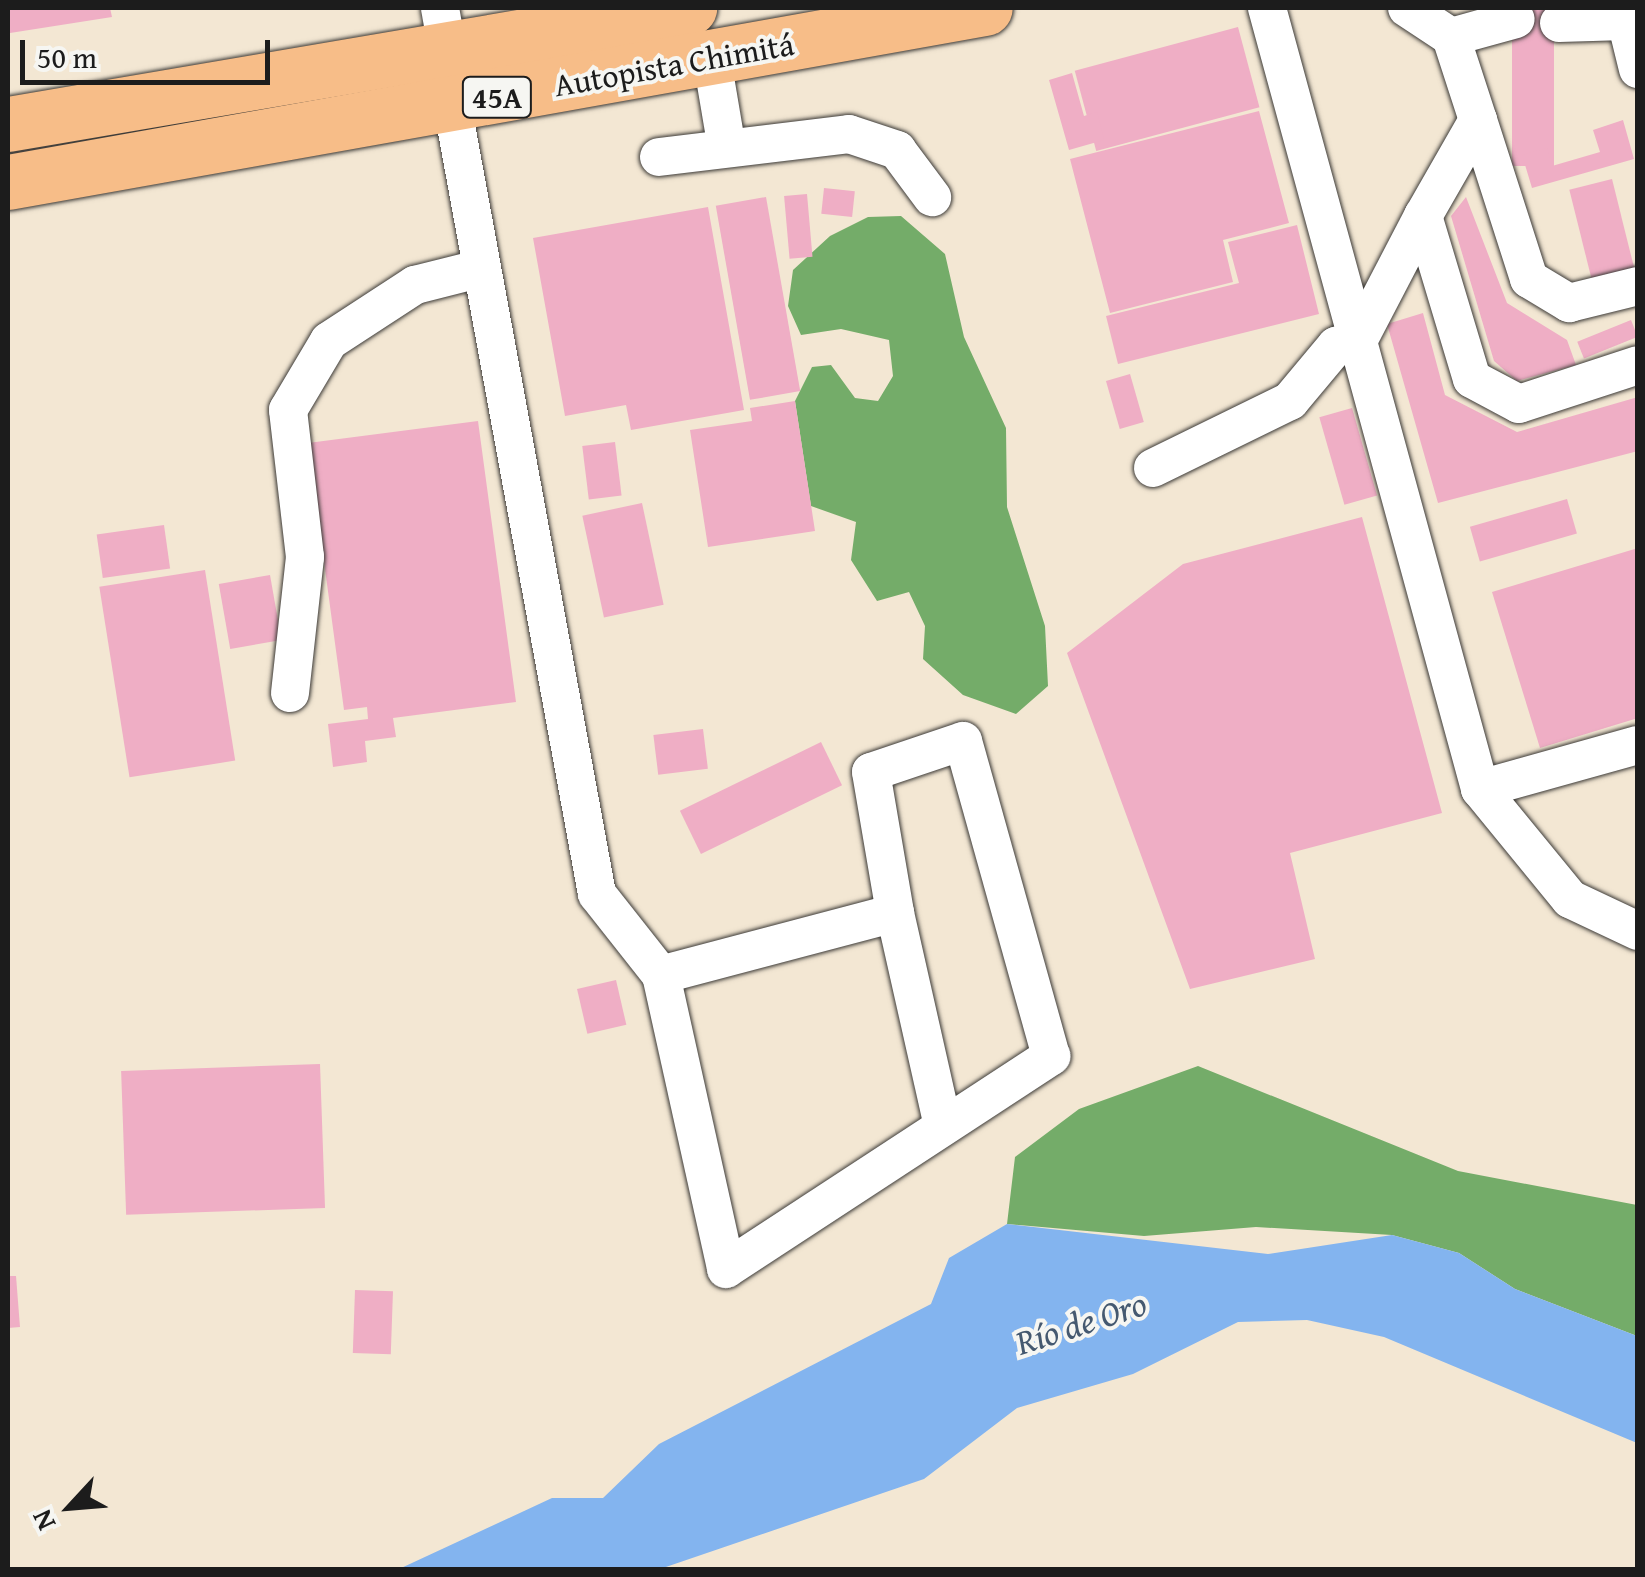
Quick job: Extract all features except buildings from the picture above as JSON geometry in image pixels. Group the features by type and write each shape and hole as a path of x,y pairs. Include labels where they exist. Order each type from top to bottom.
{"highway":[{"name":"Autopista Chimitá","path":"8,124 447,55 689,8"},
{"name":"Autopista Chimitá","path":"8,182 447,55 712,60 985,8"}],"lane":[{"path":"1268,8 1480,789 1570,900 1638,931"},
{"path":"1407,8 1451,37 1529,279 1569,303 1638,286"},
{"path":"1559,22 1624,14 1638,69"},
{"path":"1451,37 1516,20"},
{"path":"447,55 482,268 598,894 661,976 726,1269 1051,1056 963,741 872,772 894,912 943,1126"},
{"path":"712,60 726,143"},
{"path":"1153,468 1290,401 1336,346 1359,338 1478,120"},
{"path":"660,156 726,143 849,134 897,150 932,197"},
{"path":"1423,216 1472,379 1519,404 1638,365"},
{"path":"290,693 304,557 288,410 328,341 415,285 482,268"},
{"path":"1480,789 1638,745"},
{"path":"661,976 894,912"}],"green space":[{"path":"901,216 945,254 964,337 1006,428 1007,507 1045,626 1048,686 1016,714 963,695 923,659 925,626 909,592 877,601 851,560 856,522 811,506 795,401 812,367 831,365 855,398 878,401 893,376 889,340 841,329 801,335 788,306 793,270 830,236 868,217"},
{"path":"1198,1066 1458,1171 1637,1205 1637,1336 1515,1289 1459,1253 1392,1235 1256,1227 1144,1236 1007,1224 1015,1157 1079,1109"}],"water":[{"name":"Río de Oro","path":"1007,1224 1268,1254 1392,1235 1459,1253 1515,1289 1637,1336 1637,1443 1384,1337 1307,1320 1238,1322 1133,1374 1017,1408 924,1479 660,1569 399,1569 552,1498 603,1498 659,1444 931,1304 949,1258"}]}
